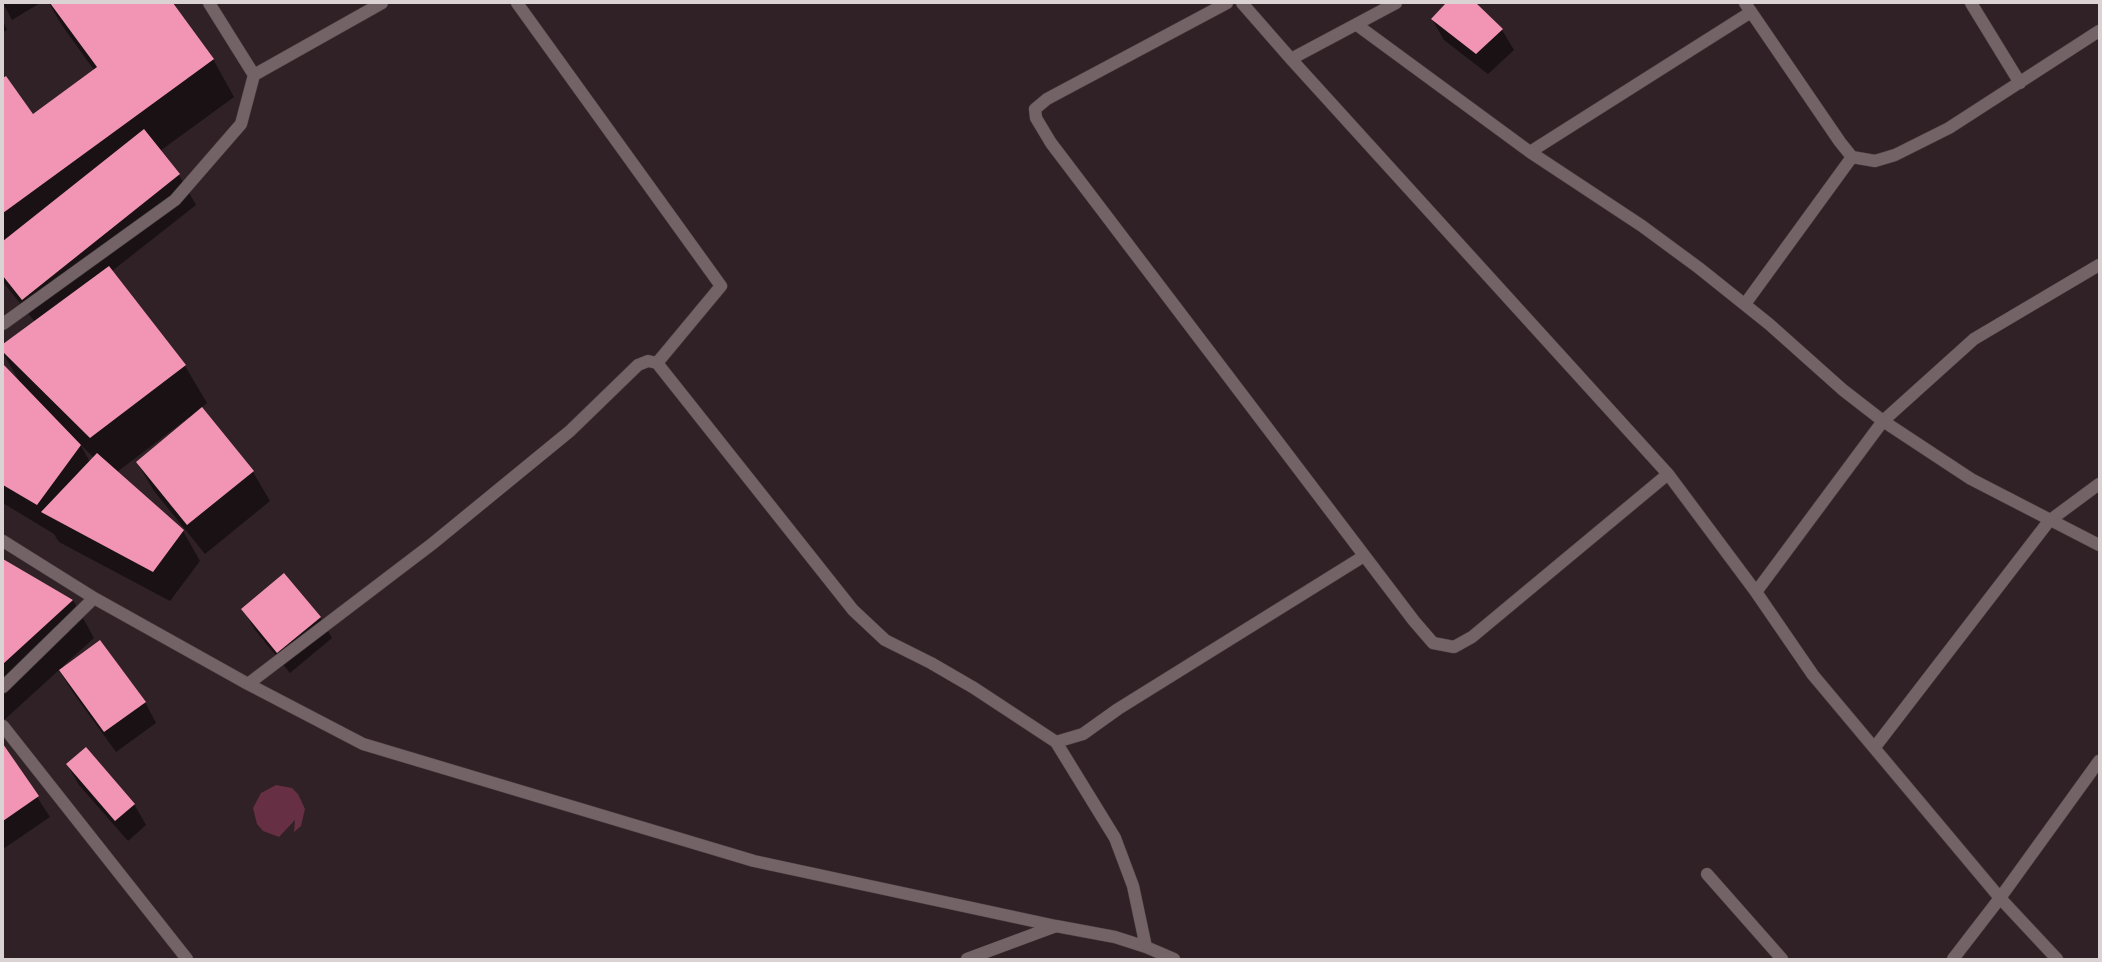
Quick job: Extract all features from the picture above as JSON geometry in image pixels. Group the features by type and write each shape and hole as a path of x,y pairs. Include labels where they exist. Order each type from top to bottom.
{"street":[{"path":"209,3 254,75"},
{"path":"3,324 175,200 241,124 254,75 382,3"},
{"path":"517,3 721,286 657,363"},
{"path":"1227,3 1047,99 1035,109 1036,118 1056,150 1364,556 1433,643 1454,647 1472,637 1668,474"},
{"path":"1242,3 1291,59 1668,474 1756,592 1813,675 1875,747 2000,898 2057,959"},
{"path":"1291,59 1396,3"},
{"path":"1971,3 2020,83"},
{"path":"1530,152 1748,8 1840,142 1852,157 1875,161 1896,155 1949,128 2099,31"},
{"path":"1357,25 1530,152 1642,226 1745,304 1843,390 1883,421 1971,479 2049,521 2099,545"},
{"path":"1745,304 1852,157"},
{"path":"1756,592 1883,421 1974,339 2099,265"},
{"path":"248,684 432,544 570,431 638,365 648,361 657,363 853,610 885,640 931,663 974,688 1056,742 1115,838 1134,886 1146,946"},
{"path":"1875,747 2049,521 2099,484"},
{"path":"3,541 94,598 248,684 363,744 754,861 1056,926 1115,937 1146,946 1174,959"},
{"path":"1056,742 1083,734 1124,705 1364,556"},
{"path":"3,687 94,598"},
{"path":"3,726 187,959"},
{"path":"1954,959 2099,761"},
{"path":"1707,874 1782,959"},
{"path":"967,959 1056,926"}],"shaded area":[{"path":"276,785 292,788 298,794 305,809 301,826 294,832 295,820 279,837 263,831 257,824 253,808 261,793"}],"building":[{"path":"50,3 173,3 214,59 3,213 3,78 6,76 33,114 97,67"},
{"path":"1446,3 1476,3 1503,29 1476,54 1431,19"},
{"path":"144,129 180,174 22,300 3,276 3,241"},
{"path":"109,266 186,365 90,438 3,352 3,344"},
{"path":"3,364 81,445 37,505 3,485"},
{"path":"202,407 254,471 187,525 136,462"},
{"path":"97,453 184,530 153,572 41,512"},
{"path":"3,559 73,600 3,664"},
{"path":"284,573 321,617 277,653 241,609"},
{"path":"100,640 146,702 104,732 59,670"},
{"path":"3,744 39,796 3,821"},
{"path":"86,747 135,804 115,821 66,764"}]}
